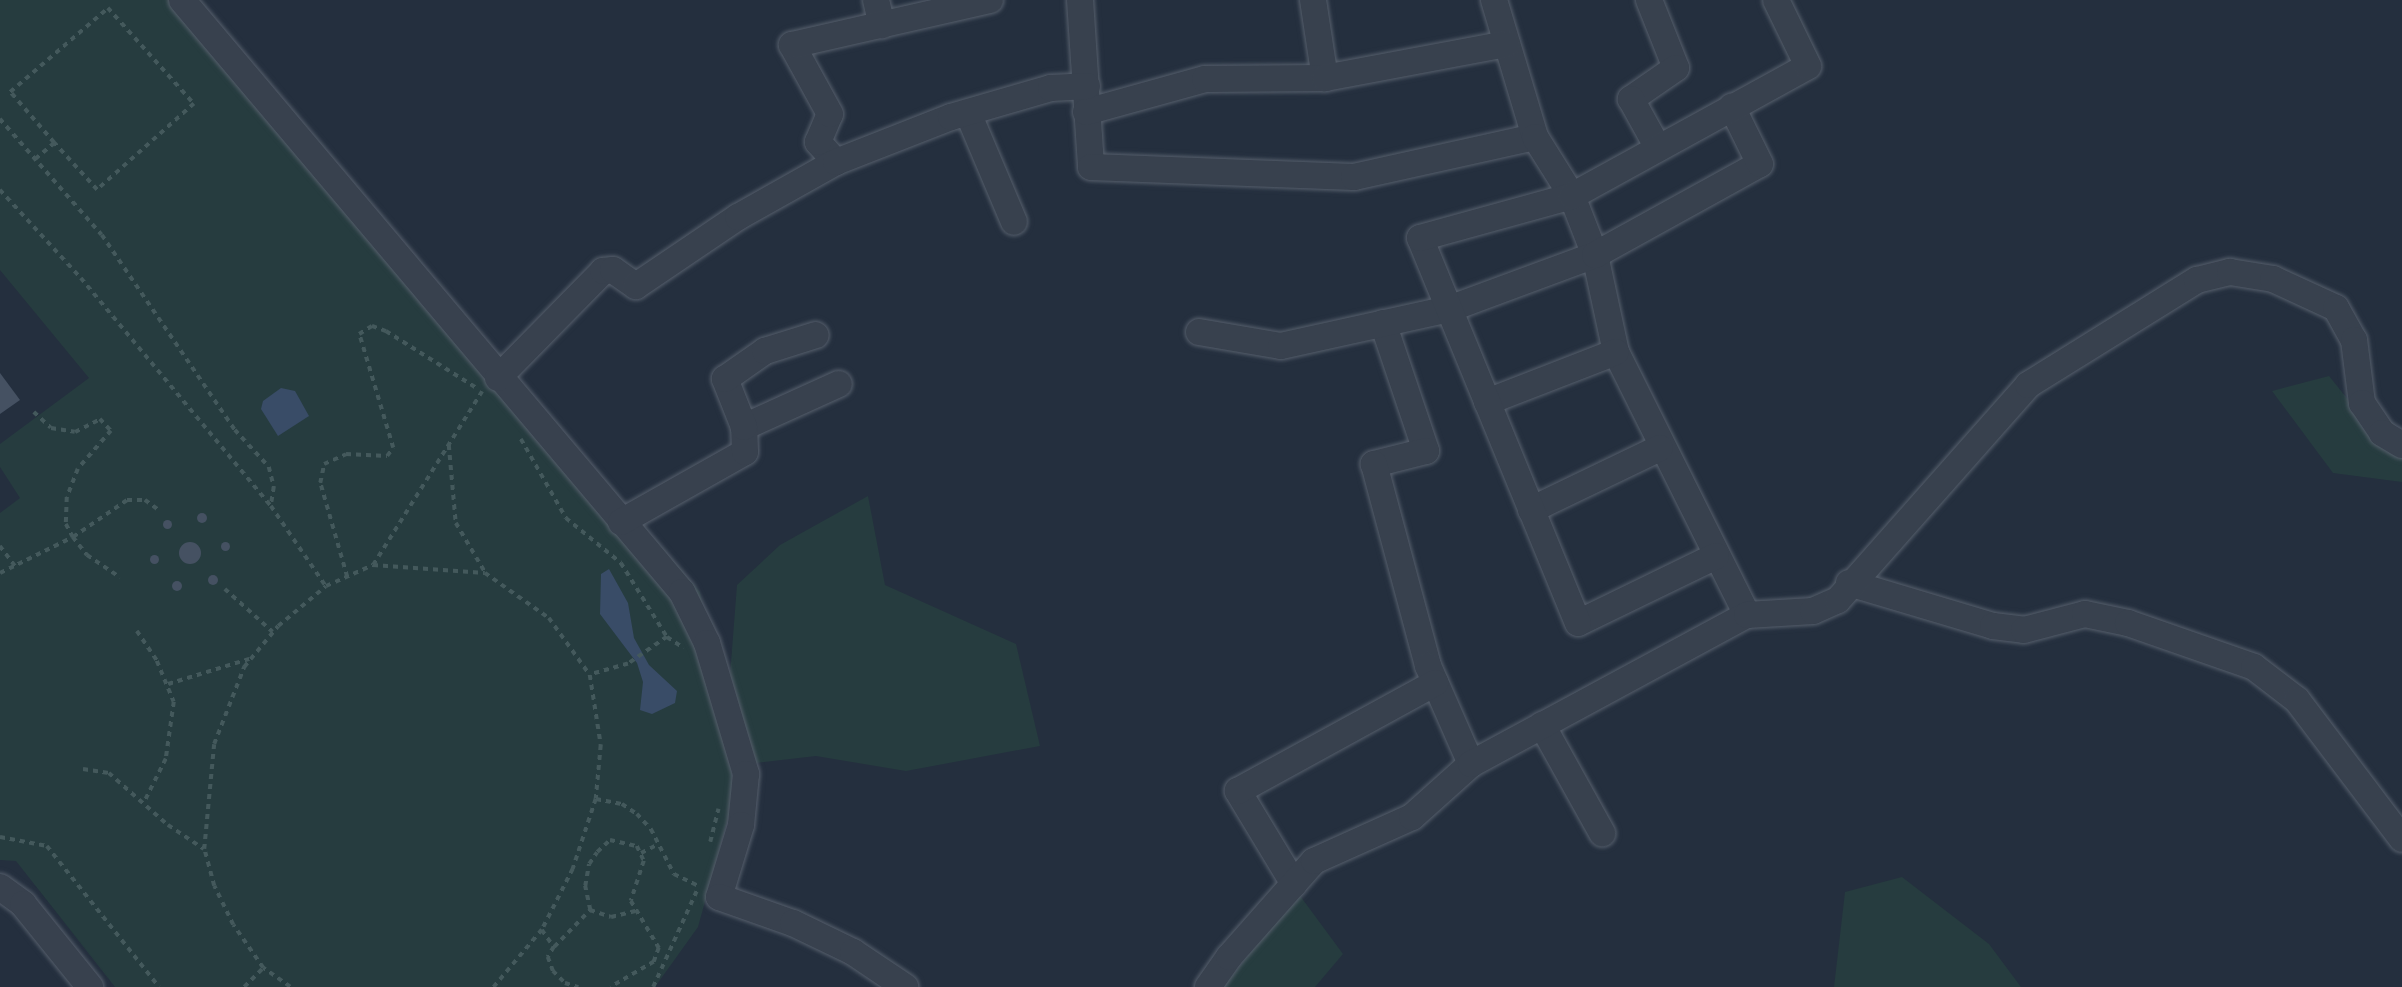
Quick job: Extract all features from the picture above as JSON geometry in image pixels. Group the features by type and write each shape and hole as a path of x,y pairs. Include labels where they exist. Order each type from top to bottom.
{"street":[{"path":"182,0 490,387 621,522 682,592 707,643 736,732 746,774 741,825 719,897 793,923 853,952 905,987"},
{"path":"836,162 818,142 830,114 792,45 879,12 986,0"},
{"path":"1080,0 1091,167 1354,177 1535,137"},
{"path":"1312,0 1325,78"},
{"path":"1494,0 1535,137 1572,196 1595,255 1616,352 1660,448 1747,615"},
{"path":"1649,0 1676,68 1631,99 1658,148"},
{"path":"1716,556 1578,623 1420,238 1572,196 1808,66 1776,0"},
{"path":"490,387 603,271 613,270 636,286 738,217 836,162 968,113 1051,88 1086,99 1205,79 1325,78 1507,44"},
{"path":"1199,332 1281,346 1449,309 1595,255 1760,164 1732,107"},
{"path":"968,113 1014,222"},
{"path":"1209,987 1314,861 1412,817 1471,764 1747,615 1813,611 1838,600 1849,583 2028,385 2197,280 2230,272 2273,279 2336,308 2354,340 2362,403 2382,433 2402,445"},
{"path":"1383,323 1426,451 1374,464 1435,683 1471,764"},
{"path":"621,522 745,452 744,427 725,379 765,351 816,335"},
{"path":"1487,402 1616,352"},
{"path":"744,427 839,384"},
{"path":"1531,510 1660,448"},
{"path":"1849,583 1993,626 2024,630 2085,614 2117,621 2254,667 2297,701 2402,839"},
{"path":"1294,884 1238,791 1435,683"},
{"path":"1542,725 1602,833"},
{"path":"0,887 23,904 90,987"}],"path":[{"path":"108,8 194,104 97,190 54,143 10,92 108,8"},
{"path":"0,119 102,235 234,430 269,467 274,487 271,506"},
{"path":"36,159 54,143"},
{"path":"0,190 81,278 271,506 326,586"},
{"path":"347,577 320,483 324,464 345,454 387,456 393,448 359,334 372,326 490,387 449,442 373,565"},
{"path":"34,412 51,428 75,432 100,419 111,431 78,469 67,496 66,524 87,555 120,578"},
{"path":"515,429 566,518 621,563 667,637 690,652"},
{"path":"449,442 456,523 485,573 549,618 590,675 601,745 596,799 573,869 542,930 494,987"},
{"path":"0,573 73,537 128,500 145,500 160,511"},
{"path":"0,546 15,566"},
{"path":"290,987 263,968 228,915 204,849 214,744 251,659 273,632 326,586 373,565 485,573"},
{"path":"225,589 273,632"},
{"path":"137,631 168,684 174,702 172,732 158,783 144,803"},
{"path":"590,675 628,664 667,637"},
{"path":"168,684 251,659"},
{"path":"83,769 109,774 204,849"},
{"path":"596,799 622,804 637,814 674,874 698,886"},
{"path":"709,847 720,801"},
{"path":"0,837 47,846 159,987"},
{"path":"590,910 585,886 589,864 597,852 610,841 637,846 641,853 641,876 631,901 659,948 654,962 611,987"},
{"path":"641,853 658,845"},
{"path":"653,987 701,880"},
{"path":"590,910 611,917 635,911"},
{"path":"578,987 565,983 553,971 548,957 554,947 590,910"},
{"path":"542,930 554,947"},
{"path":"244,987 263,968"}],"green space":[{"path":"0,0 191,0 700,592 735,793 698,927 655,987 115,987 16,861 0,860 0,513 20,498 0,467 0,444 89,378 0,270"},
{"path":"2329,376 2384,444 2402,442 2402,482 2333,473 2272,391"},
{"path":"868,496 885,585 1016,644 1040,746 906,771 816,756 739,765 729,688 737,585 780,545"},
{"path":"1902,877 1989,944 2021,987 1834,987 1845,892"},
{"path":"1298,893 1343,954 1315,987 1223,987"}],"water":[{"path":"281,388 295,391 309,416 278,436 261,409 263,401"},
{"path":"609,569 628,603 634,638 649,665 677,691 675,703 652,714 640,710 643,682 637,663 600,614 601,574"}],"building":[{"path":"0,373 20,400 0,414"},
{"path":"202,513 207,518 202,523 197,518"},
{"path":"167,519 172,524 167,529 162,524"},
{"path":"225,541 230,546 225,551 220,546"},
{"path":"190,542 198,545 201,553 198,561 190,564 182,561 179,553 182,545"},
{"path":"154,554 159,559 154,564 149,559"},
{"path":"213,575 218,580 213,585 208,580"},
{"path":"177,581 182,586 177,591 172,586"}]}
